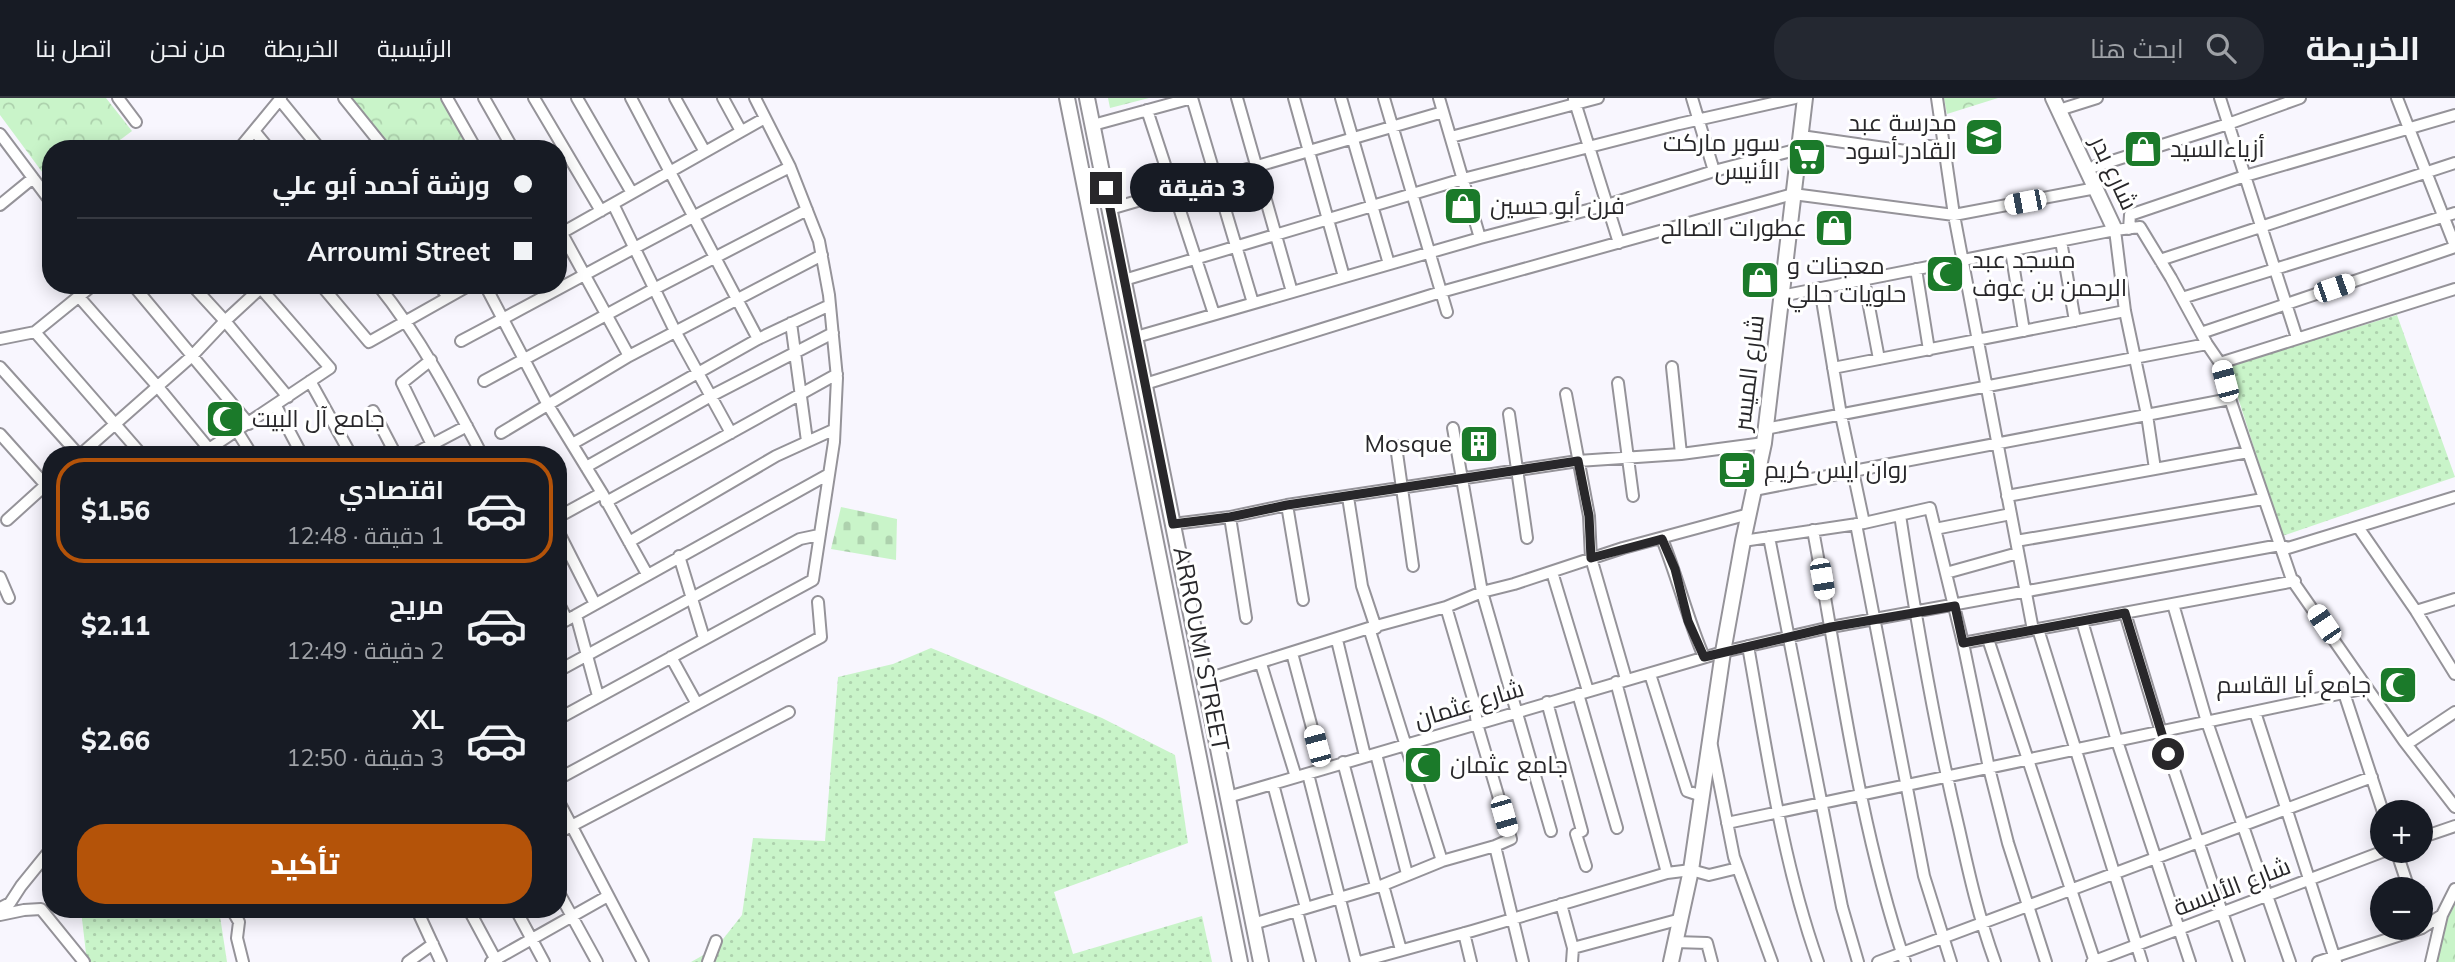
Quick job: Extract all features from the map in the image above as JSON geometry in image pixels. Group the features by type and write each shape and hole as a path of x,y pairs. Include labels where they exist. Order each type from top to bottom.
{"main road":[{"name":"ARROUMI STREET","path":"1067,98 1240,962"},
{"name":"ARROUMI STREET","path":"1087,98 1261,962"},
{"name":"شارع الميسر","path":"1671,962 1691,870 1723,652 1765,436 1805,98"},
{"name":"شارع بدر","path":"2056,104 2096,188 2122,229"}],"street":[{"path":"118,98 136,122"},
{"path":"344,98 378,140"},
{"path":"447,98 471,140"},
{"path":"484,98 508,140"},
{"path":"534,98 559,140"},
{"path":"577,98 632,193"},
{"path":"631,98 758,339"},
{"path":"675,98 705,152"},
{"path":"723,98 741,131"},
{"path":"567,714 813,580 829,474 837,374 830,305 819,241 790,167 755,98"},
{"path":"1093,125 1192,98 1253,303"},
{"path":"1237,98 1293,292"},
{"path":"1294,98 1344,277"},
{"path":"1341,98 1389,264"},
{"path":"1384,98 1447,312"},
{"path":"1439,98 1480,238"},
{"path":"1451,137 1575,101 1598,98"},
{"path":"1692,98 1714,171"},
{"path":"1124,280 1463,179 1796,98"},
{"path":"1937,98 1954,215 2025,592 2142,962"},
{"path":"2056,104 2097,98"},
{"path":"2220,98 2297,338"},
{"path":"2087,169 2300,98"},
{"path":"2201,333 2455,246 2398,98"},
{"path":"247,140 278,100 312,140"},
{"path":"1575,101 1619,243"},
{"path":"1147,110 1214,314"},
{"path":"1110,209 1443,112"},
{"path":"2155,469 2147,415 2125,311 2122,229 2130,215 2245,176 2455,115"},
{"path":"567,228 765,118"},
{"path":"255,132 262,140"},
{"path":"2,140 42,190"},
{"path":"1136,337 1480,238 1607,205 1800,143 1920,153 1926,153 1928,146 1946,147"},
{"path":"567,154 601,211"},
{"path":"2160,260 2455,163"},
{"path":"567,285 692,215 790,167"},
{"path":"0,205 33,178"},
{"path":"1145,384 1441,292 1793,194 1954,215 2096,188"},
{"path":"613,204 675,331 731,433"},
{"path":"484,381 807,210"},
{"path":"2182,299 2455,212"},
{"path":"1781,296 2140,227 2220,363 2292,580 2407,744 2455,807"},
{"path":"2061,241 2076,321"},
{"path":"567,246 629,356"},
{"path":"2011,251 2024,331"},
{"path":"501,433 629,356 821,255"},
{"path":"1916,270 1929,350"},
{"path":"1864,280 1879,359"},
{"path":"1820,288 1853,472 1874,619 1924,876 1951,962"},
{"path":"2220,363 2455,289"},
{"path":"0,339 35,332 82,294"},
{"path":"140,294 249,424"},
{"path":"200,294 288,397"},
{"path":"90,446 159,387 253,294"},
{"path":"213,446 330,368 268,294"},
{"path":"329,294 369,342 455,294"},
{"path":"385,294 431,360 477,446"},
{"path":"445,294 448,298"},
{"path":"490,294 548,405 647,574"},
{"path":"461,341 551,294"},
{"path":"79,297 159,387 200,446"},
{"path":"572,444 698,371 830,305"},
{"path":"1833,368 2125,311"},
{"path":"791,323 807,441"},
{"path":"35,332 134,446"},
{"path":"586,467 711,396 833,333"},
{"path":"1173,524 1578,461 1681,454 1765,436 1841,415 2207,344"},
{"path":"431,360 402,383 433,446"},
{"path":"0,367 72,446"},
{"path":"1672,367 1681,454"},
{"path":"567,513 604,498 731,433 837,374"},
{"path":"310,381 346,446"},
{"path":"1618,383 1633,496"},
{"path":"1566,394 1589,516 1591,558 1667,873"},
{"path":"1754,490 2230,399"},
{"path":"276,406 297,446"},
{"path":"373,411 392,446"},
{"path":"1509,414 1527,538"},
{"path":"440,446 467,426"},
{"path":"1452,428 1482,592 1551,831"},
{"path":"629,542 775,456 833,430"},
{"path":"237,431 247,446"},
{"path":"0,434 42,479"},
{"path":"1396,446 1413,566"},
{"path":"2007,496 2248,452"},
{"path":"598,696 587,656 567,620 829,474"},
{"path":"7,520 42,492"},
{"path":"1348,497 1362,586 1372,628 1442,861"},
{"name":"شارع عثمان","path":"1228,797 1723,652 1874,619 2280,545 2288,548 2455,497"},
{"path":"2016,541 2263,499"},
{"path":"1287,505 1303,600"},
{"path":"1743,541 1860,523 1930,508 1955,606 1989,768 2046,962"},
{"path":"1205,680 1446,607 1482,592 1591,558 1749,514"},
{"path":"1935,529 2011,514"},
{"path":"1900,515 1946,777 1981,924 1995,962"},
{"path":"1230,517 1246,618"},
{"path":"2358,527 2416,611 2455,674"},
{"path":"1813,530 1861,795 1903,958"},
{"path":"567,666 800,539 819,535"},
{"path":"1769,537 1842,907 1858,962"},
{"path":"1662,539 1675,569 1688,621 1704,657"},
{"path":"567,548 596,604"},
{"path":"1946,572 2018,553"},
{"path":"679,556 705,638"},
{"path":"1552,572 1617,828"},
{"path":"0,577 9,598"},
{"path":"1963,643 2295,581"},
{"path":"2416,611 2455,599"},
{"path":"567,774 821,637 818,602"},
{"path":"2173,604 2207,722 2290,962"},
{"path":"1253,924 1379,886 1442,861 1511,839 1446,607"},
{"path":"2125,613 2161,732 2239,962"},
{"path":"2082,621 2117,741 2190,962"},
{"path":"1988,639 2094,962"},
{"path":"1338,640 1407,874"},
{"path":"1748,646 1778,812 1802,916 1818,962"},
{"path":"1292,653 1323,769"},
{"path":"671,656 697,704"},
{"path":"1261,664 1296,777"},
{"path":"1650,674 1687,791 1702,796"},
{"path":"1727,823 2367,688"},
{"path":"2344,693 2379,800"},
{"path":"1547,702 1582,831 1576,834 1586,866"},
{"path":"567,828 789,712"},
{"path":"2255,712 2335,959"},
{"path":"2407,744 2455,712"},
{"path":"1710,739 1738,868 1772,962"},
{"path":"1343,762 1397,955"},
{"path":"1308,774 1357,962 1397,955 1667,873 1691,870 1709,875 1738,868"},
{"path":"1878,962 1903,958 1943,938 2372,777"},
{"path":"1273,785 1310,962"},
{"path":"567,817 643,962"},
{"path":"2433,834 2455,826"},
{"path":"1494,846 1523,962"},
{"name":"شارع الألبسة","path":"2094,962 2370,857"},
{"path":"0,908 10,903 42,860"},
{"path":"2431,962 2442,915 2455,889"},
{"path":"472,918 495,961 608,895"},
{"path":"1561,904 1573,948 1572,962"},
{"path":"567,907 597,962"},
{"path":"0,915 24,910 42,910"},
{"path":"2433,920 2442,915"},
{"path":"48,918 84,962"},
{"path":"237,918 237,938 243,962"},
{"path":"423,918 441,962"},
{"path":"520,918 544,962"},
{"path":"1573,948 1681,919"},
{"path":"1464,933 1471,962"},
{"path":"2318,962 2335,959 2385,940"},
{"path":"708,962 716,941"},
{"path":"1675,942 1707,943 1712,962"},
{"path":"408,962 433,944"}],"green space":[{"path":"0,98 106,98 132,131 120,140 42,140 42,172 0,115"},
{"path":"347,98 441,98 466,140 383,140"},
{"path":"1108,98 1149,98 1110,108"},
{"path":"1944,98 1998,98 1947,114"},
{"path":"2397,315 2455,477 2282,536 2228,366"},
{"path":"841,507 897,519 896,560 831,549"},
{"path":"931,648 1102,718 1175,755 1188,843 1054,892 1073,954 1202,916 1212,962 691,962 716,948 742,915 753,838 825,841 838,677 893,664"},
{"path":"2455,902 2455,962 2437,962 2448,917"},
{"path":"82,918 220,918 227,962 87,962"}],"place":[{"name":"مدرسة عبد القادر أسود","path":"1984,137"},
{"name":"أزياءالسيد","path":"2143,149"},
{"name":"سوبر ماركت الأنيس","path":"1807,157"},
{"name":"فرن أبو حسين","path":"1463,206"},
{"name":"عطورات الصالح","path":"1834,228"},
{"name":"مسجد عبد الرحمن بن عوف","path":"1945,274"},
{"name":"معجنات و حلويات حللي","path":"1760,280"},
{"name":"جامع آل البيت","path":"225,419"},
{"name":"Mosque","path":"1479,444"},
{"name":"روان ايس كريم","path":"1737,470"},
{"name":"جامع أبا القاسم","path":"2398,685"},
{"name":"جامع عثمان","path":"1423,765"}],"route":[{"path":"1106,188 1173,524 1578,461 1589,516 1591,558 1662,539 1675,569 1688,621 1704,657 1831,627 1955,606 1963,643 2125,613 2168,754"}]}
